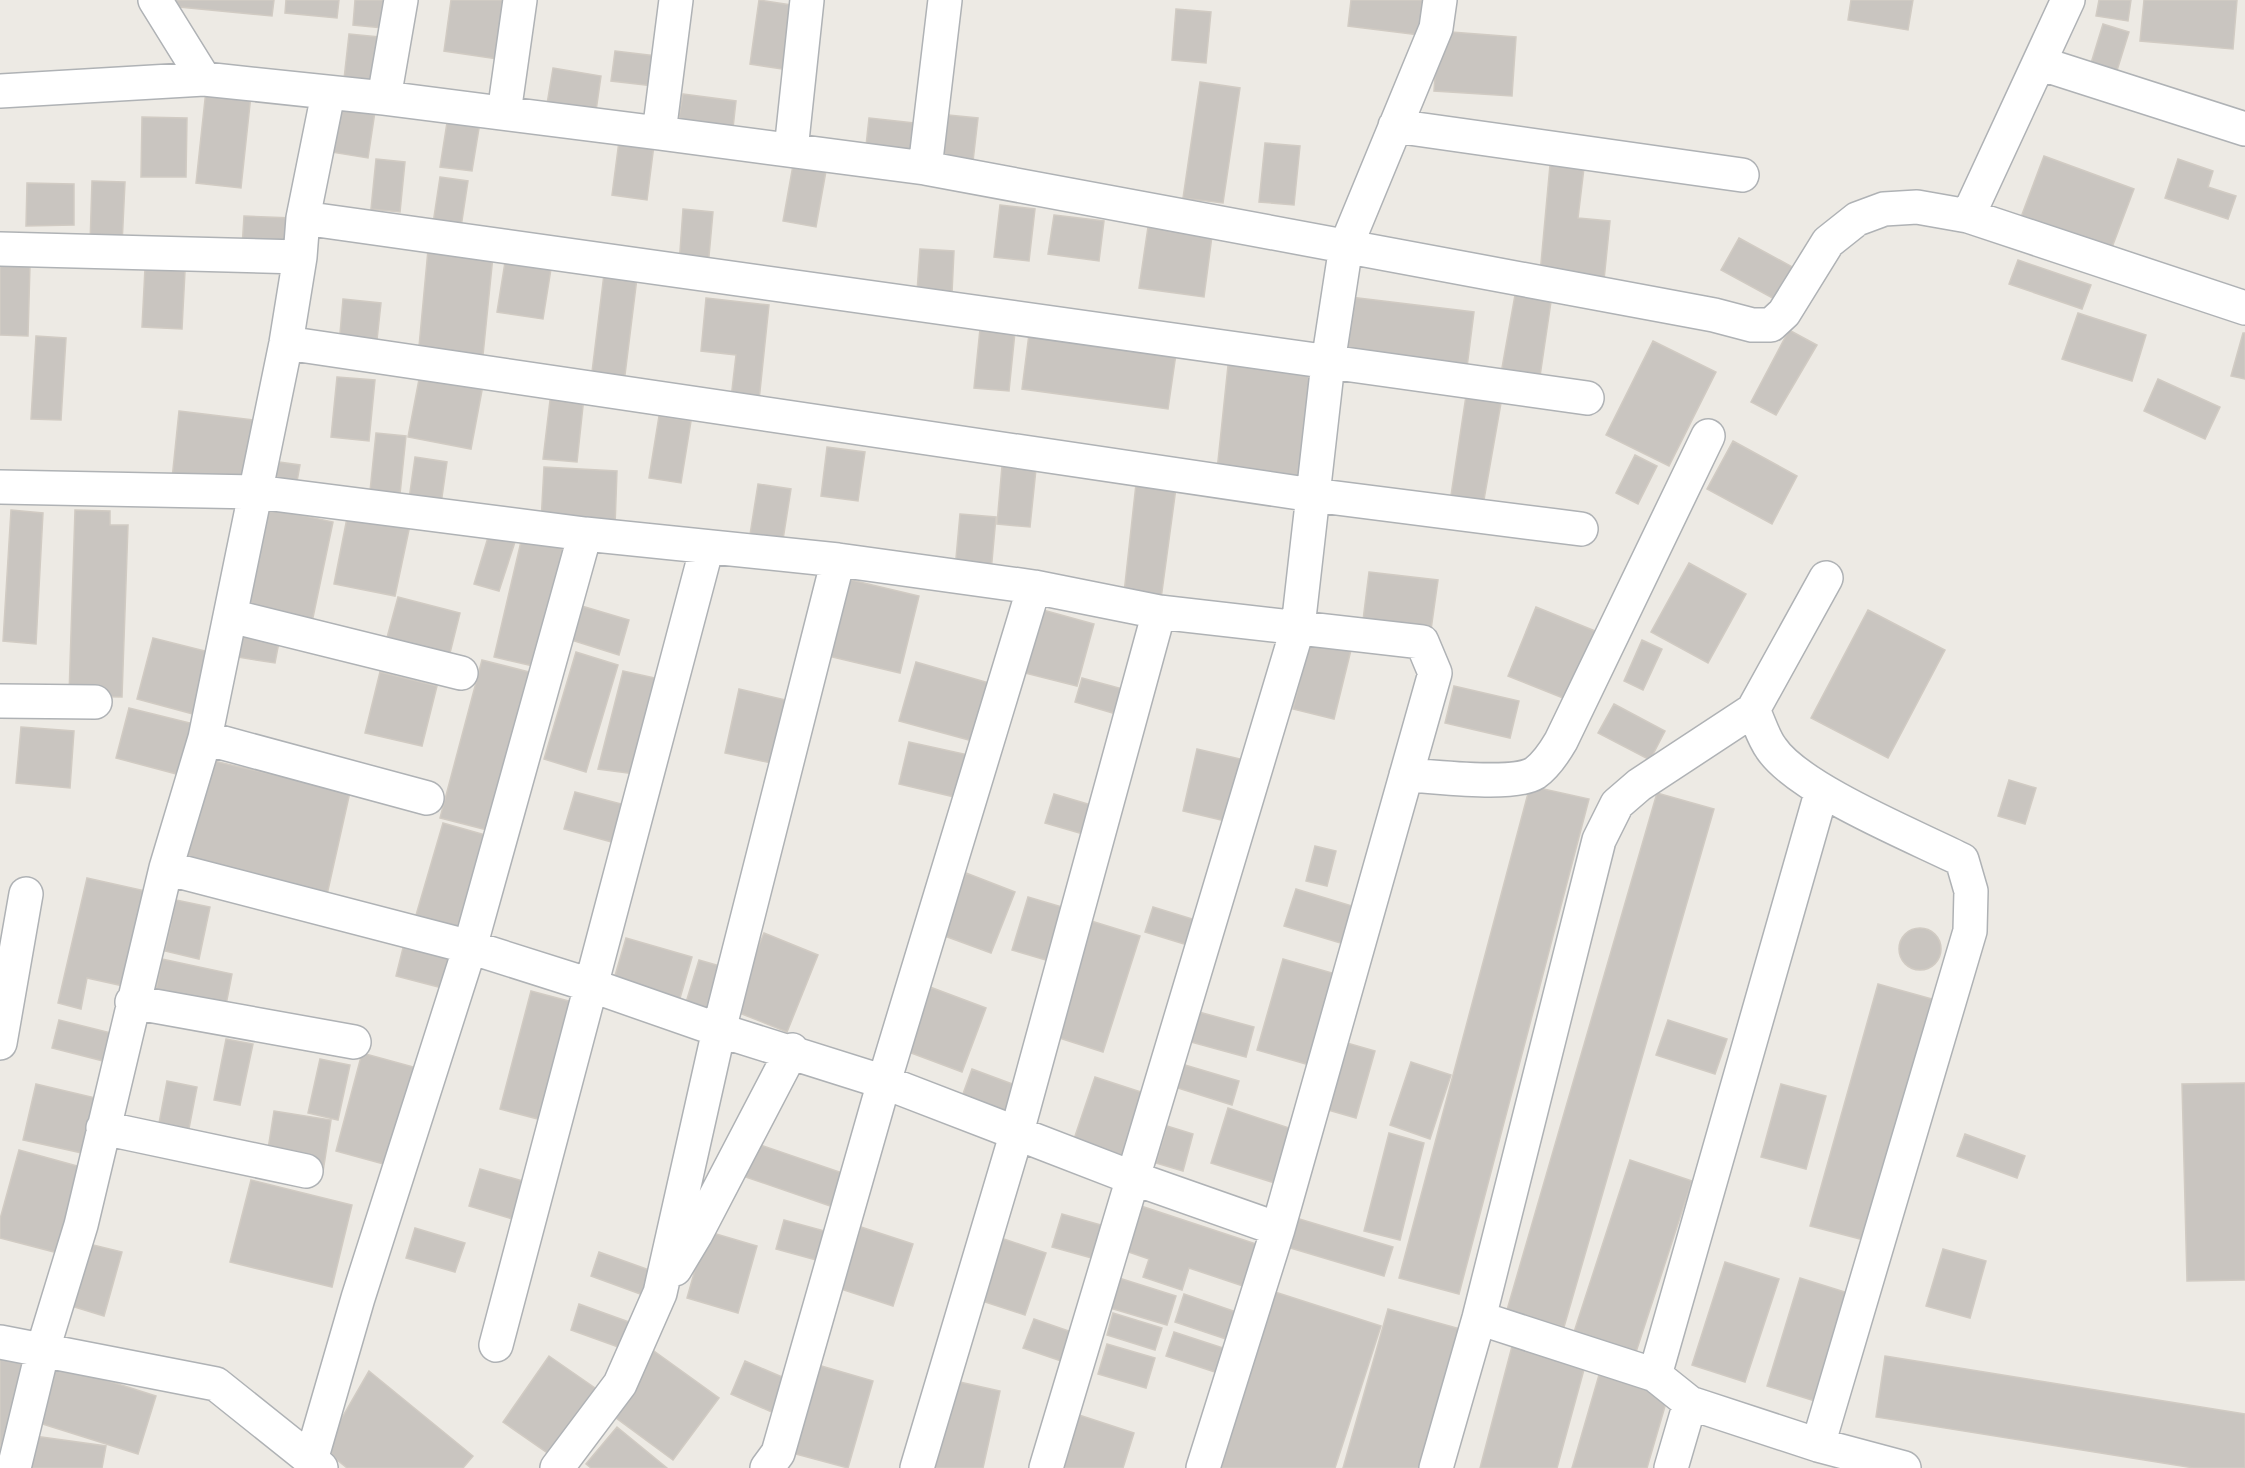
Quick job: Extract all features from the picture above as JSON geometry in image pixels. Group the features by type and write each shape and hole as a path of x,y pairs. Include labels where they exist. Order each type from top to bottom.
{"street":[{"path":"155,0 204,79"},
{"path":"384,98 401,0"},
{"path":"504,113 519,0"},
{"path":"659,133 676,0"},
{"path":"791,150 807,0"},
{"path":"925,168 945,0"},
{"path":"1046,1468 1298,627 1328,363 1346,246 1436,28 1440,0"},
{"path":"1968,216 2068,0"},
{"path":"2039,63 2245,129"},
{"path":"0,92 204,79 328,94 384,98 791,150 925,168 1714,315 1752,325 1772,325 1784,313 1828,242 1857,219 1884,209 1917,207 1968,216 2245,308"},
{"path":"14,1468 43,1349 81,1225 132,1002 166,868 205,738 286,343 300,257 303,218 328,94"},
{"path":"1395,126 1742,175"},
{"path":"303,218 1587,398"},
{"path":"0,249 300,257"},
{"path":"286,343 1313,495 1581,529"},
{"path":"1406,775 1508,780 1533,774 1549,760 1561,741 1708,436"},
{"path":"0,487 257,492 585,534 837,560 1034,587 1159,612 1422,642 1435,673 1278,1229 1203,1468"},
{"path":"0,1342 216,1384 316,1464 358,1298 470,947 585,534"},
{"path":"496,1345 707,547"},
{"path":"660,1293 719,1030 837,560"},
{"path":"1436,1468 1479,1318 1599,840 1617,804 1639,785 1753,710 1826,578"},
{"path":"767,1468 778,1453 884,1082 1034,587"},
{"path":"917,1468 1017,1132 1159,612"},
{"path":"231,616 460,672"},
{"path":"0,701 95,702"},
{"path":"1753,710 1771,748 1793,772 1822,790 1962,860 1971,891 1970,931 1818,1445"},
{"path":"205,738 428,798"},
{"path":"1655,1375 1822,790"},
{"path":"166,868 470,947 719,1030 792,1050 884,1082 1133,1178 1278,1229"},
{"path":"0,1043 26,894"},
{"path":"132,1002 354,1042"},
{"path":"557,1468 620,1384 660,1293 696,1234 792,1050"},
{"path":"103,1128 306,1171"},
{"path":"1479,1318 1655,1375 1690,1403 1818,1445 1904,1468"},
{"path":"1671,1468 1690,1403"}],"building":[{"path":"169,0 274,0 272,16 169,6"},
{"path":"286,0 339,0 337,18 285,13"},
{"path":"355,0 386,0 383,28 353,25"},
{"path":"451,0 505,0 497,59 444,51"},
{"path":"759,0 804,7 795,71 750,64"},
{"path":"1351,0 1432,0 1427,36 1348,26"},
{"path":"1851,0 1913,0 1908,30 1848,20"},
{"path":"2099,0 2131,0 2128,21 2096,16"},
{"path":"2144,0 2237,0 2233,49 2140,41"},
{"path":"1176,9 1211,12 1206,63 1172,60"},
{"path":"2103,24 2129,32 2114,80 2088,73"},
{"path":"1438,31 1516,37 1512,96 1434,91"},
{"path":"349,34 379,37 373,91 343,88"},
{"path":"615,51 665,57 662,87 611,81"},
{"path":"553,68 601,76 595,118 546,110"},
{"path":"1200,82 1240,88 1223,203 1183,198"},
{"path":"206,90 251,95 241,188 196,183"},
{"path":"683,94 736,101 732,137 677,130"},
{"path":"339,99 376,105 368,158 331,152"},
{"path":"449,110 481,116 472,171 440,167"},
{"path":"938,114 978,118 972,170 932,165"},
{"path":"142,117 187,118 186,177 141,177"},
{"path":"869,118 923,124 918,162 865,155"},
{"path":"619,141 654,145 647,200 612,195"},
{"path":"1265,143 1300,146 1294,205 1259,202"},
{"path":"2044,156 2134,189 2108,258 2018,225"},
{"path":"376,159 405,162 400,212 371,209"},
{"path":"2178,159 2213,171 2208,187 2236,196 2228,219 2165,198"},
{"path":"793,165 826,171 816,227 783,221"},
{"path":"1550,165 1584,168 1578,218 1610,221 1604,280 1540,274"},
{"path":"440,177 468,181 460,234 432,230"},
{"path":"92,181 125,182 122,245 90,244"},
{"path":"27,183 74,184 74,225 26,226"},
{"path":"1000,205 1035,209 1029,261 994,257"},
{"path":"683,209 713,212 708,267 679,265"},
{"path":"1054,215 1104,221 1099,261 1048,254"},
{"path":"244,216 293,218 291,251 242,248"},
{"path":"1148,227 1212,236 1204,297 1139,288"},
{"path":"1739,238 1796,269 1778,301 1721,270"},
{"path":"920,249 954,251 952,293 917,292"},
{"path":"428,250 493,256 482,365 418,357"},
{"path":"2018,260 2091,285 2082,309 2009,284"},
{"path":"505,262 551,269 543,319 497,312"},
{"path":"0,264 30,265 28,336 0,335"},
{"path":"145,268 185,271 182,329 142,327"},
{"path":"604,274 637,278 624,383 591,380"},
{"path":"1515,295 1552,295 1539,383 1500,379"},
{"path":"1350,297 1474,312 1466,375 1342,359"},
{"path":"706,298 769,305 758,410 730,407 736,355 701,351"},
{"path":"343,299 381,303 376,349 339,345"},
{"path":"2078,313 2146,335 2132,381 2062,359"},
{"path":"980,329 1015,332 1009,391 974,388"},
{"path":"1789,330 1817,345 1776,415 1751,402"},
{"path":"2243,333 2245,333 2245,379 2231,376"},
{"path":"1029,334 1176,354 1168,409 1022,389"},
{"path":"36,336 66,338 61,420 31,419"},
{"path":"1653,341 1716,372 1669,466 1606,435"},
{"path":"1229,356 1322,365 1309,489 1216,480"},
{"path":"420,374 483,385 471,449 408,437"},
{"path":"337,377 375,380 369,441 331,437"},
{"path":"2158,379 2220,407 2205,439 2144,411"},
{"path":"551,392 584,397 577,462 543,459"},
{"path":"1466,396 1501,403 1482,511 1450,502"},
{"path":"179,411 263,421 254,489 172,479"},
{"path":"659,416 691,421 681,483 649,478"},
{"path":"376,433 406,436 400,494 370,491"},
{"path":"1733,441 1797,476 1772,524 1707,489"},
{"path":"827,447 865,452 858,501 821,496"},
{"path":"1635,455 1657,466 1638,504 1616,493"},
{"path":"415,457 447,462 440,511 408,506"},
{"path":"272,461 300,465 296,487 269,483"},
{"path":"1002,466 1036,469 1030,527 997,524"},
{"path":"544,467 617,471 615,526 541,522"},
{"path":"758,484 791,489 782,546 749,541"},
{"path":"1136,484 1176,488 1161,599 1124,593"},
{"path":"267,508 333,522 311,627 245,614"},
{"path":"11,510 43,513 36,644 3,641"},
{"path":"75,510 110,511 110,525 128,525 122,697 69,696"},
{"path":"348,513 410,525 395,596 334,584"},
{"path":"960,514 996,517 991,572 955,569"},
{"path":"523,533 571,544 542,668 494,657"},
{"path":"489,534 515,542 499,591 474,584"},
{"path":"1689,563 1746,594 1708,663 1651,632"},
{"path":"1369,572 1438,580 1430,637 1362,628"},
{"path":"847,579 919,596 900,673 828,656"},
{"path":"398,597 460,613 448,661 385,645"},
{"path":"575,604 629,620 619,655 565,638"},
{"path":"1536,607 1600,633 1573,702 1508,676"},
{"path":"1043,610 1094,624 1077,686 1025,673"},
{"path":"1868,610 1945,650 1888,758 1811,718"},
{"path":"235,634 279,642 275,663 231,656"},
{"path":"153,638 209,652 193,714 137,699"},
{"path":"1310,640 1351,650 1334,719 1293,709"},
{"path":"1642,640 1662,649 1643,690 1624,681"},
{"path":"576,652 618,665 586,772 544,759"},
{"path":"482,660 541,675 499,833 440,818"},
{"path":"916,662 996,685 980,743 899,721"},
{"path":"623,671 664,680 635,774 598,769"},
{"path":"380,672 437,686 422,746 365,733"},
{"path":"1082,678 1130,691 1123,716 1075,702"},
{"path":"1454,686 1519,701 1510,738 1445,723"},
{"path":"739,689 790,701 776,764 725,753"},
{"path":"1614,704 1665,731 1650,760 1598,733"},
{"path":"129,708 198,725 184,776 116,758"},
{"path":"21,727 74,731 70,788 16,783"},
{"path":"909,742 973,756 963,799 899,784"},
{"path":"1197,749 1249,761 1234,823 1183,811"},
{"path":"205,759 350,792 326,899 180,866"},
{"path":"2009,780 2036,788 2025,824 1998,816"},
{"path":"1530,786 1589,799 1459,1294 1399,1278"},
{"path":"575,792 629,806 619,844 564,829"},
{"path":"1657,793 1714,809 1564,1327 1507,1310"},
{"path":"1054,794 1098,807 1090,836 1045,823"},
{"path":"443,823 496,838 467,938 414,922"},
{"path":"1315,846 1336,851 1327,886 1306,881"},
{"path":"966,873 1015,892 991,953 942,935"},
{"path":"87,878 150,892 128,987 87,978 81,1009 58,1003"},
{"path":"1296,889 1365,910 1354,947 1284,926"},
{"path":"1028,897 1062,907 1046,960 1012,950"},
{"path":"176,900 210,907 199,959 165,951"},
{"path":"1153,907 1202,922 1194,947 1145,932"},
{"path":"1088,920 1140,936 1103,1052 1050,1035"},
{"path":"1920,928 1928,929 1935,934 1940,941 1940,957 1935,964 1928,969 1920,970 1912,969 1905,964 1900,957 1899,949 1900,941 1905,934 1912,929"},
{"path":"764,933 818,955 787,1032 732,1010"},
{"path":"626,938 692,957 678,1005 612,986"},
{"path":"404,944 458,956 450,990 396,976"},
{"path":"162,959 232,974 224,1015 154,1001"},
{"path":"1283,959 1346,977 1320,1068 1257,1050"},
{"path":"699,960 734,970 720,1019 684,1009"},
{"path":"1878,984 1932,999 1864,1240 1810,1226"},
{"path":"930,987 986,1008 962,1072 906,1051"},
{"path":"531,991 584,1005 553,1123 500,1109"},
{"path":"1199,1012 1254,1027 1246,1057 1191,1042"},
{"path":"59,1020 119,1035 111,1063 52,1048"},
{"path":"1668,1020 1727,1039 1715,1074 1656,1055"},
{"path":"226,1039 253,1044 240,1105 214,1100"},
{"path":"1347,1043 1375,1051 1356,1118 1328,1110"},
{"path":"362,1053 417,1068 391,1166 336,1151"},
{"path":"320,1059 350,1065 338,1120 308,1113"},
{"path":"1411,1062 1451,1075 1430,1139 1390,1125"},
{"path":"1185,1065 1239,1081 1232,1105 1178,1088"},
{"path":"972,1069 1023,1088 1011,1121 960,1102"},
{"path":"1095,1077 1150,1095 1127,1160 1073,1142"},
{"path":"167,1081 197,1087 187,1139 157,1134"},
{"path":"2245,1083 2245,1280 2187,1281 2182,1084"},
{"path":"36,1084 104,1100 91,1155 23,1140"},
{"path":"1781,1084 1826,1096 1806,1169 1761,1157"},
{"path":"1228,1108 1295,1130 1278,1184 1211,1163"},
{"path":"274,1111 331,1120 323,1172 266,1162"},
{"path":"1167,1126 1193,1134 1183,1171 1156,1163"},
{"path":"1389,1133 1424,1143 1400,1240 1364,1231"},
{"path":"1965,1134 2025,1156 2017,1178 1957,1156"},
{"path":"752,1142 851,1176 839,1209 740,1175"},
{"path":"19,1150 81,1167 58,1253 0,1238 0,1219"},
{"path":"1630,1160 1692,1181 1636,1352 1574,1332"},
{"path":"480,1169 537,1185 526,1223 469,1206"},
{"path":"251,1180 352,1205 332,1287 230,1262"},
{"path":"1135,1204 1256,1244 1243,1286 1189,1268 1182,1290 1143,1277 1149,1259 1120,1249"},
{"path":"1062,1214 1108,1227 1099,1260 1052,1247"},
{"path":"1296,1218 1393,1247 1384,1276 1287,1247"},
{"path":"784,1220 839,1235 831,1264 776,1249"},
{"path":"861,1227 913,1244 893,1306 841,1289"},
{"path":"415,1228 465,1243 455,1272 406,1258"},
{"path":"706,1231 757,1246 738,1313 687,1298"},
{"path":"995,1236 1046,1253 1025,1315 973,1298"},
{"path":"85,1243 122,1252 104,1316 68,1305"},
{"path":"1943,1249 1986,1261 1970,1318 1926,1306"},
{"path":"599,1252 652,1271 643,1295 591,1276"},
{"path":"1725,1262 1779,1279 1745,1382 1692,1365"},
{"path":"1119,1278 1176,1296 1167,1325 1110,1308"},
{"path":"1800,1278 1848,1293 1815,1401 1767,1386"},
{"path":"1275,1292 1381,1326 1335,1468 1219,1468"},
{"path":"1184,1294 1239,1313 1229,1340 1175,1322"},
{"path":"579,1304 629,1322 621,1348 571,1330"},
{"path":"1388,1309 1464,1330 1425,1468 1343,1468"},
{"path":"1113,1313 1162,1328 1155,1350 1107,1335"},
{"path":"1034,1319 1083,1336 1073,1365 1023,1348"},
{"path":"1174,1332 1226,1349 1218,1373 1166,1356"},
{"path":"1515,1335 1588,1355 1557,1468 1480,1468"},
{"path":"1107,1344 1155,1358 1146,1388 1098,1374"},
{"path":"0,1351 32,1357 0,1458"},
{"path":"654,1351 719,1398 673,1460 608,1412"},
{"path":"549,1356 605,1395 559,1461 503,1422"},
{"path":"1885,1356 2245,1414 2245,1468 2194,1468 1876,1417"},
{"path":"745,1361 789,1380 774,1413 731,1394"},
{"path":"52,1363 156,1396 138,1454 33,1421"},
{"path":"818,1365 873,1381 848,1468 792,1453"},
{"path":"369,1371 473,1456 463,1468 347,1468 324,1449"},
{"path":"1599,1375 1668,1396 1647,1468 1572,1468"},
{"path":"951,1380 1000,1391 983,1468 931,1468"},
{"path":"1076,1414 1134,1433 1123,1468 1058,1468"},
{"path":"617,1427 667,1468 591,1468 586,1464"},
{"path":"27,1435 106,1446 102,1468 22,1468"}]}
